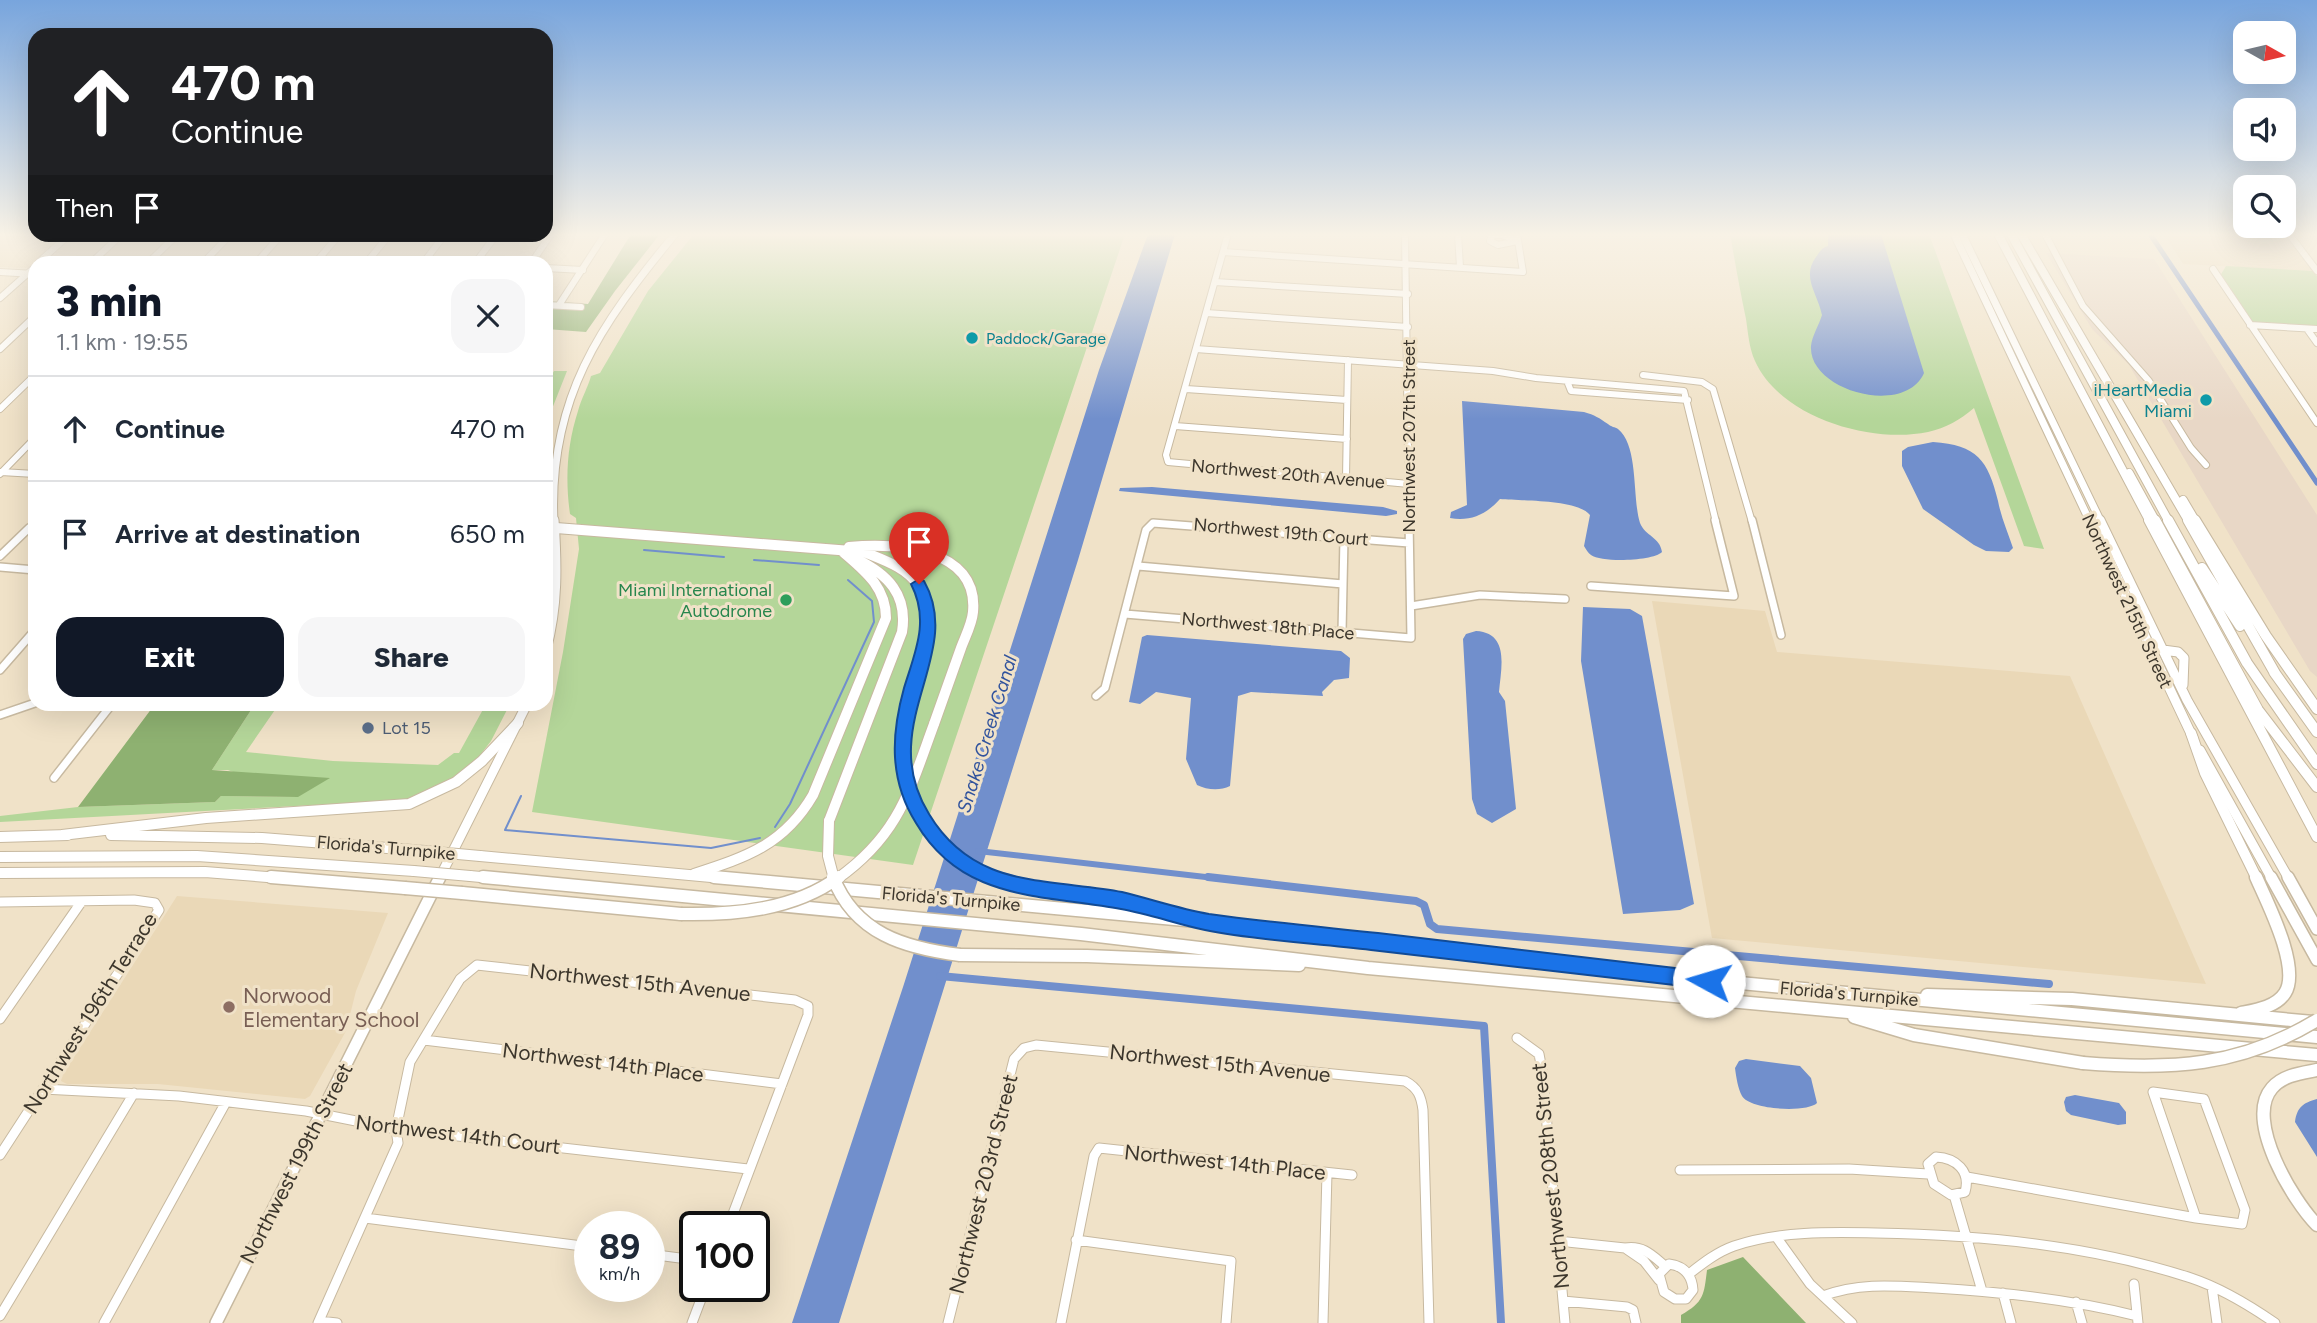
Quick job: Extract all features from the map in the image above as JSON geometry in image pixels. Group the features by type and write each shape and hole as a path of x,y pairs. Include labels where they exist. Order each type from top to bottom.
{"highway":[{"path":"2030,296 2317,837"},
{"path":"2045,296 2260,687 2317,764"},
{"path":"2056,296 2266,636 2317,709"},
{"path":"2090,411 2134,481 2265,722 2317,787"},
{"path":"2131,419 2276,675"},
{"path":"2167,515 2238,623 2317,732"},
{"path":"556,528 864,552 894,562 913,577 925,597 929,611 928,641 912,689 901,746 905,780 912,799 941,845 961,862 988,876 1121,901 1207,922"},
{"path":"0,873 205,872 681,914 727,915 766,909 806,895 852,868 879,842 898,815 973,614 973,592 966,576 940,556 919,550 866,544 824,550"},
{"path":"843,552 872,565 887,576 900,592 905,618 829,821 826,836 827,862 849,908 873,930 898,943 960,955 1087,956 1368,968"},
{"path":"690,875 742,859 774,843 798,821 813,795 886,618 884,597 879,586 843,552"},
{"path":"62,835 206,817 409,804 440,793 471,773 518,723"},
{"path":"2191,733 2204,771 2279,930 2290,961 2289,985 2278,1000 2234,1015"},
{"name":"Florida's Turnpike","path":"0,837 237,837 425,851 1207,922 1607,970 2317,1037"},
{"name":"Florida's Turnpike","path":"0,857 208,856 414,871 971,923 1368,968 2317,1055"},
{"path":"1881,996 1984,994 2317,1021"},
{"path":"1834,1011 1914,1035 2083,1063 2148,1068 2205,1064 2264,1049 2288,1039 2317,1021"},
{"path":"2317,1070 2293,1075 2273,1086 2263,1101 2262,1112 2267,1137 2289,1191 2317,1226"}],"main road":[{"path":"553,609 558,579 554,457 568,396 599,338 630,296"},
{"name":"Northwest 215th Street","path":"1983,296 2191,733 2317,960"},
{"name":"Northwest 215th Street","path":"1992,296 2182,690 2317,929"},
{"path":"2014,360 2028,372"},
{"path":"2163,650 2178,652 2185,657 2182,690"},
{"name":"Northwest 199th Street","path":"216,1323 524,711"}],"street":[{"path":"559,305 565,296"},
{"path":"1210,296 1175,426 1346,439"},
{"name":"Northwest 207th Street","path":"1408,296 1411,638"},
{"path":"2078,296 2099,327 2143,371 2160,394 2192,453 2206,465"},
{"path":"2230,296 2317,423"},
{"path":"553,305 581,307"},
{"path":"1206,313 1408,327"},
{"path":"0,349 28,323"},
{"path":"2250,325 2317,330"},
{"path":"2307,329 2317,343"},
{"path":"1196,349 1493,371 1567,381 1680,390 1686,393 1734,596 1591,586"},
{"path":"1346,478 1348,360"},
{"path":"1643,376 1702,382 1713,389 1759,544 1781,635"},
{"path":"0,409 28,382"},
{"path":"1186,389 1348,400"},
{"name":"Northwest 20th Avenue","path":"1175,426 1166,455 1168,463 1409,484"},
{"path":"1,473 28,445"},
{"path":"1,473 28,474"},
{"name":"Northwest 19th Court","path":"1138,566 1146,530 1153,523 1409,543"},
{"path":"0,556 28,529"},
{"path":"1342,632 1344,538"},
{"path":"1096,696 1105,688 1138,566 1343,584"},
{"path":"0,567 28,569"},
{"path":"1410,606 1480,595 1565,599"},
{"name":"Northwest 18th Place","path":"1125,614 1411,638"},
{"path":"0,670 28,638"},
{"path":"1,716 28,706"},
{"path":"54,778 107,711"},
{"name":"Northwest 196th Terrace","path":"0,1156 159,910 155,903 134,900 82,901"},
{"path":"0,902 82,901"},
{"path":"0,1019 82,901"},
{"name":"Northwest 15th Avenue","path":"424,1040 460,979 477,965 794,1000 808,1006 808,1015 782,1084"},
{"name":"Northwest 208th Street","path":"1517,1038 1539,1055 1542,1070 1565,1323"},
{"path":"337,1323 318,1322 398,1143 396,1129 410,1062 424,1040"},
{"name":"Northwest 14th Place","path":"424,1040 782,1084"},
{"name":"Northwest 15th Avenue","path":"1024,1048 1036,1045 1349,1075 1405,1081 1416,1086 1422,1095 1429,1323"},
{"name":"Northwest 203rd Street","path":"948,1323 1014,1059 1024,1048"},
{"path":"734,1211 782,1084"},
{"name":"Northwest 14th Court","path":"43,1089 134,1093 306,1111 396,1129 748,1169"},
{"path":"0,1316 134,1093"},
{"path":"1967,1177 1965,1192 1954,1195 1939,1189 1928,1174 1931,1160 1943,1157 1956,1163 1967,1177 2237,1226 2245,1219 2245,1210 2204,1099 2153,1093 2196,1218"},
{"path":"104,1323 226,1102"},
{"name":"Northwest 14th Place","path":"1076,1240 1094,1156 1099,1148 1352,1175"},
{"path":"1680,1170 1849,1169 1928,1174"},
{"path":"1323,1323 1326,1173"},
{"path":"1954,1195 1982,1291"},
{"path":"365,1219 574,1245"},
{"path":"1689,1274 1710,1257 1732,1247 1777,1238 1839,1233 1966,1237 2096,1255 2158,1269 2212,1287 2275,1323"},
{"path":"1777,1238 1786,1254 1852,1323"},
{"path":"1061,1323 1076,1240 1231,1261 1226,1323"},
{"path":"1558,1241 1625,1248 1636,1246 1647,1251 1665,1266 1680,1266 1689,1274 1692,1290 1690,1295 1681,1300 1664,1292 1659,1280 1644,1261 1625,1248"},
{"path":"1659,1280 1659,1274 1665,1266"},
{"path":"1824,1296 1837,1290 1863,1287 1982,1291 2076,1302 2137,1319 2134,1284"},
{"path":"2212,1287 2217,1323"},
{"path":"2003,1293 2011,1323"},
{"path":"1563,1301 1627,1307 1633,1310 1636,1323"},
{"path":"692,1323 700,1302"},
{"path":"2076,1302 2082,1323"}],"shaded area":[{"path":"2072,296 2177,296 2317,515 2317,677 2310,671 2129,365 2092,329"},
{"path":"1652,601 1765,611 1777,652 2070,676 2206,984 1712,938"},
{"name":"Norwood Elementary School","path":"177,896 388,913 356,991 346,1031 310,1096 305,1099 158,1084 67,1084 61,1081"}],"green space":[{"path":"593,296 612,296 586,332 553,330 553,302 588,304"},
{"name":"Miami International Autodrome","path":"645,296 1104,296 913,865 532,812 553,711 579,549 576,518 570,514 569,449 579,406 591,376 600,373"},
{"path":"1741,296 1952,296 2044,549 2024,546 1974,408 1952,423 1928,432 1905,435 1854,430 1805,411 1784,397 1767,381 1751,351"},
{"path":"2234,296 2317,296 2317,327 2253,323"},
{"path":"567,371 553,406 553,373"},
{"path":"150,711 250,711 212,770 330,778 298,797 221,796 215,802 78,807"},
{"path":"250,711 274,711 246,752 333,761 438,765 454,753 459,753 482,711 506,711 491,741 467,772 410,800 0,822 0,816 78,807 215,802 221,796 298,797 228,770 212,770"},
{"path":"1743,1257 1806,1323 1681,1323 1681,1315 1702,1297 1707,1270"}],"water":[{"name":"Snake Creek Canal","path":"1126,296 1157,296 1078,560 839,1323 792,1323 904,984 1099,370"},
{"path":"1816,296 1900,296 1924,373 1914,386 1898,394 1879,396 1840,386 1814,362 1811,346 1822,315"},
{"path":"1462,401 1584,412 1618,429 1629,447 1640,523 1658,543 1662,552 1627,560 1597,558 1584,546 1590,515 1561,503 1500,499 1478,516 1450,518 1451,512 1467,505"},
{"path":"1933,442 1970,451 1985,465 2013,548 2009,552 1986,551 1974,545 1923,509 1902,466 1902,451 1908,447"},
{"path":"1152,487 1383,507 1397,511 1397,514 1386,516 1119,491 1120,488"},
{"path":"1583,607 1630,609 1642,616 1694,904 1680,910 1623,914 1581,661"},
{"path":"1476,631 1487,633 1494,638 1501,653 1499,692 1505,701 1516,809 1492,823 1477,814 1472,799 1463,639 1466,634"},
{"path":"1147,635 1341,651 1350,658 1349,678 1334,680 1322,692 1323,696 1251,692 1238,696 1230,786 1205,788 1197,785 1186,759 1191,698 1156,692 1140,704 1129,702 1142,637"},
{"path":"1746,1059 1800,1066 1811,1078 1817,1103 1791,1109 1767,1107 1747,1101 1739,1090 1735,1068 1739,1061"},
{"path":"2075,1095 2119,1103 2126,1112 2126,1124 2118,1125 2071,1115 2066,1111 2064,1102 2066,1097"},
{"path":"2317,1099 2317,1157 2295,1122 2302,1106"}],"waterway":[{"path":"2191,296 2317,483"},
{"path":"644,550 724,557"},
{"path":"754,560 819,565"},
{"path":"775,827 790,804 874,622 872,601 848,580"},
{"path":"521,796 505,830 711,848 760,838"},
{"path":"978,851 1223,879"},
{"path":"1208,877 1416,901 1424,905 1430,924 1437,929 2049,984"},
{"path":"940,976 1484,1026 1501,1323"}],"place":[{"name":"Paddock/Garage","path":"972,338"},
{"name":"iHeartMedia Miami","path":"2206,400"},
{"name":"Miami International Autodrome","path":"786,600"},
{"name":"Lot 15","path":"368,728"},
{"name":"Norwood Elementary School","path":"229,1007"}],"route":[{"path":"919,584 929,611 928,641 912,689 902,735 905,780 921,817 941,845 961,862 988,876 1121,901 1207,922 1709,981"}]}
